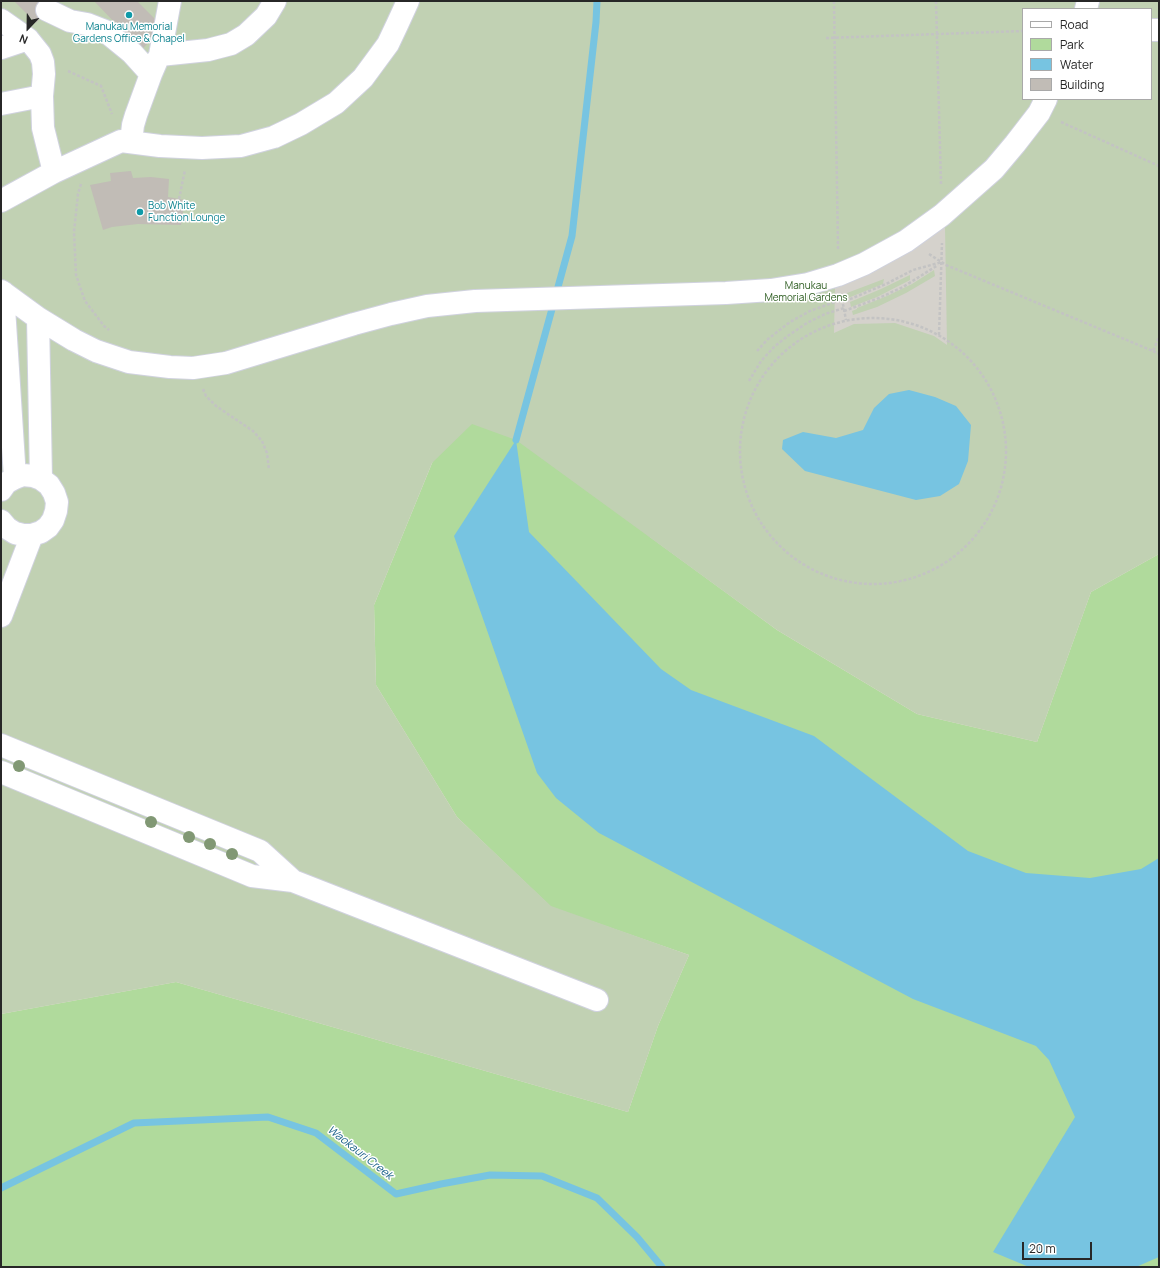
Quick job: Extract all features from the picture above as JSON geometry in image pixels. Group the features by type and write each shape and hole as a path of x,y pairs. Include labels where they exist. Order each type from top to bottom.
{"lane":[{"path":"126,142 151,74 160,55 170,1"},
{"path":"160,55 208,50 231,44 246,34 266,16 275,1"},
{"path":"1,201 54,172 126,142 190,148 240,146 274,137 301,124 336,103 363,78 388,44 408,1"},
{"path":"47,10 70,22 87,24 105,31 132,54 151,74"},
{"path":"1,20 28,39 40,54 43,62 44,74 42,96 44,128 54,172"},
{"path":"1,48 28,39"},
{"path":"1,104 42,96"},
{"path":"2,292 38,318 74,340 96,351 129,362 193,368 226,363 249,357 391,314 427,306 475,302 656,294 726,293 771,290 808,284 838,275 864,264 906,241 942,215 994,169 1015,144 1043,106"},
{"path":"2,292 8,484 23,476 33,476 41,479 49,485 57,502 53,520 48,527 41,532 32,535 23,535 3,530"},
{"path":"38,318 41,479"},
{"path":"1,616 32,535"},
{"path":"1,745 260,851 293,881"},
{"path":"1,772 252,876 293,881 597,1000"}],"path":[{"path":"834,1 838,254"},
{"path":"936,1 942,215 940,335"},
{"path":"826,38 1022,32"},
{"path":"63,66 68,71 102,86 126,142"},
{"path":"1043,106 1159,166"},
{"path":"179,199 190,148"},
{"path":"84,178 78,194 74,232 76,275 85,301 104,326 110,331"},
{"path":"906,241 942,262 1159,354"},
{"path":"757,352 768,339 790,322 810,310 842,300 848,300 888,283 913,270 942,262"},
{"path":"749,381 761,361 775,346 807,323 825,314 844,310 879,298 902,287 942,262"},
{"path":"841,295 846,320"},
{"path":"878,318 910,322 940,335 973,363 997,399 1007,442 1003,485 1000,492 985,525 956,557 917,578 875,585 831,578 792,558 762,526 744,487 739,443 749,401 771,364 805,336 846,320 878,318"},
{"path":"1153,351 1159,337"},
{"path":"216,406 253,431 262,441 267,453 269,470"}],"green space":[{"name":"Manukau Memorial Gardens","path":"1,1 1159,1 1159,554 1091,592 1037,742 917,714 777,630 516,440 472,424 432,463 374,605 376,685 457,817 551,906 689,955 658,1026 628,1112 176,982 1,1014"},
{"path":"466,345 650,537 777,630 917,714 1037,742 1091,592 1159,554 1159,1267 1,1267 1,1014 176,982 628,1112 658,1026 689,955 551,907 457,817 376,685 374,605 455,407"}],"shaded area":[{"path":"945,227 947,345 934,336 895,323 854,324 834,333 835,287 916,246","holes":["934,270 935,276 906,293 877,307 853,315 852,311 857,308 912,284","910,275 910,280 877,297 851,307 850,302","884,279 883,284 848,298 847,293"]}],"water":[{"path":"909,390 935,397 956,406 971,425 968,461 959,484 940,496 916,500 805,471 782,449 783,440 803,432 836,438 863,430 874,408 889,394"},
{"path":"516,440 529,532 661,669 691,690 814,736 968,851 1026,873 1090,878 1141,869 1159,858 1159,1257 1136,1267 1029,1267 993,1252 1075,1117 1049,1060 1036,1046 913,999 599,833 556,798 537,773 454,536"}],"building":[{"name":"Manukau Memorial Gardens Office & Chapel","path":"14,1 55,1 36,23"},
{"name":"Manukau Memorial Gardens Office & Chapel","path":"94,1 137,1 164,28 141,50"},
{"name":"Bob White Function Lounge","path":"131,171 133,178 151,177 169,179 168,197 185,200 181,225 138,224 112,227 103,230 90,185 111,181 110,173"}],"waterway":[{"path":"516,440 572,236 596,22 597,1"},
{"name":"Waokauri Creek","path":"1,1188 134,1123 268,1117 316,1133 396,1194 490,1175 542,1176 597,1198 637,1237 662,1267"}],"place":[{"name":"Manukau Memorial Gardens Office & Chapel","path":"129,15"},
{"name":"Bob White Function Lounge","path":"140,212"}]}
